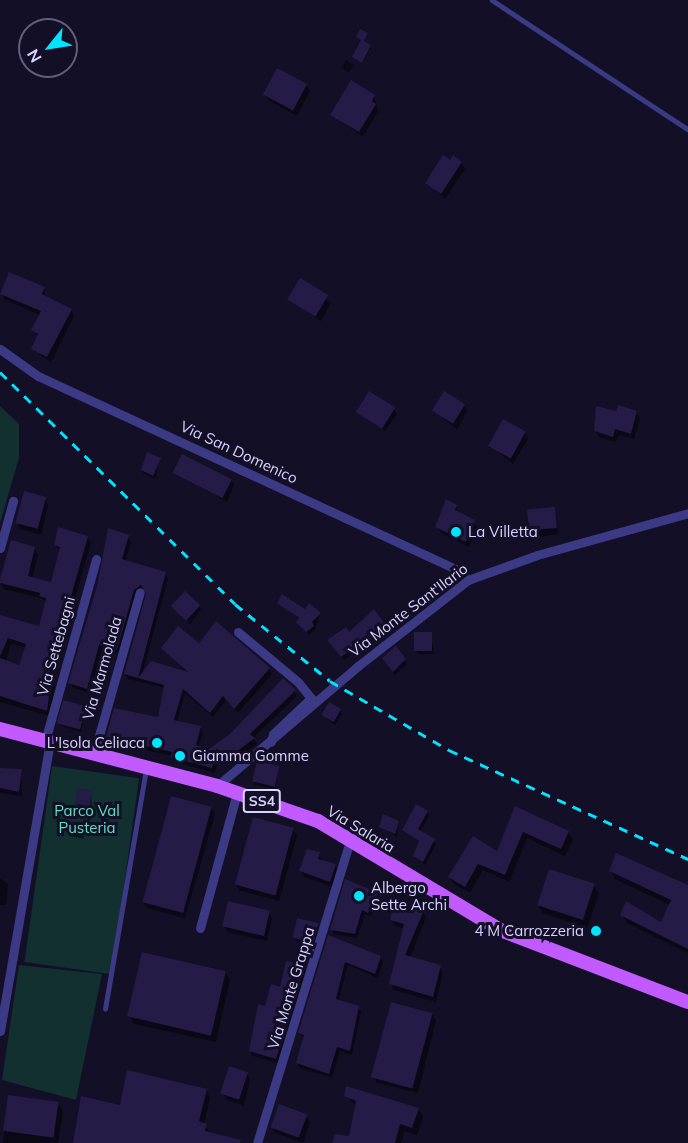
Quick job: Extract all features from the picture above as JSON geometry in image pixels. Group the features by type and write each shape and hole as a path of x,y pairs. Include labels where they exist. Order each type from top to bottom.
{"main road":[{"name":"Via Salaria","path":"0,729 217,786 318,821 500,930 688,1002"}],"street":[{"name":"Via San Domenico","path":"0,349 38,376 454,568 468,580"},
{"path":"0,548 14,501"},
{"name":"Via Monte Sant'Ilario","path":"217,786 358,666 468,580 537,555 688,513"},
{"name":"Via Settebagni","path":"0,1031 47,741 96,559"},
{"name":"Via Marmolada","path":"94,753 140,592"},
{"path":"238,632 298,682 311,698 273,734 271,741"},
{"path":"200,928 237,793"},
{"name":"Via Monte Grappa","path":"257,1143 350,841"}],"lane":[{"path":"492,0 688,129"},
{"path":"105,1009 147,766"}],"green space":[{"path":"0,406 19,424 19,458 0,523"},
{"name":"Parco Val Pusteria","path":"52,766 139,778 112,974 24,962"},
{"path":"19,965 102,974 76,1100 2,1080"}],"building":[{"path":"360,29 368,33 364,41 371,45 362,63 352,57 361,40 356,37"},
{"path":"277,68 307,84 293,110 263,94"},
{"path":"351,80 375,95 372,101 376,104 359,132 330,115"},
{"path":"443,155 450,160 453,155 462,162 441,194 425,183"},
{"path":"9,272 45,287 42,294 72,309 47,357 31,349 38,334 31,330 41,311 0,294"},
{"path":"300,278 328,295 315,316 287,299"},
{"path":"369,391 395,407 382,429 356,412"},
{"path":"444,391 465,404 453,424 432,411"},
{"path":"618,405 637,411 631,434 615,429 613,437 594,431 596,406 616,411"},
{"path":"503,419 526,432 511,459 488,446"},
{"path":"147,452 161,458 153,476 141,470"},
{"path":"182,454 232,479 222,498 172,473"},
{"path":"24,491 46,497 38,529 15,523"},
{"path":"446,499 457,505 455,510 475,520 466,542 435,527"},
{"path":"555,507 557,528 529,530 527,509"},
{"path":"58,527 88,536 49,675 52,676 47,711 0,696 0,658 19,665 26,644 8,638 0,656 0,615 39,626 46,598 39,596 40,593 0,583 0,579 11,540 35,547 28,576 51,582 60,547 54,545"},
{"path":"108,528 129,535 122,559 166,572 138,678 124,674 146,594 141,585 134,590 117,650 99,645 87,689 68,683 97,586"},
{"path":"185,591 200,605 186,621 171,606"},
{"path":"282,594 305,609 309,603 321,613 312,622 314,626 306,632 296,622 299,618 277,603"},
{"path":"374,609 387,627 372,641 368,637 341,657 327,640 346,627 349,632"},
{"path":"216,621 270,668 234,709 223,696 210,713 183,689 174,720 201,726 196,745 209,749 230,734 283,678 296,690 250,734 255,738 225,760 217,748 212,768 170,757 172,752 106,737 114,708 158,717 164,685 138,678 151,661 188,672 161,648 178,626 199,643"},
{"path":"414,632 432,632 432,651 414,651"},
{"path":"396,646 406,659 393,672 382,658"},
{"path":"63,700 86,706 80,729 57,723"},
{"path":"329,702 341,709 334,722 322,715"},
{"path":"257,761 279,766 275,787 252,781"},
{"path":"0,768 22,769 19,792 0,788"},
{"path":"77,788 92,790 90,806 75,804"},
{"path":"171,796 212,807 183,913 143,902"},
{"path":"416,804 428,811 418,829 435,839 423,862 413,856 419,841 402,830"},
{"path":"515,806 569,831 561,849 523,832 505,875 478,864 465,887 448,877 473,836 497,851"},
{"path":"383,814 399,821 395,834 379,827"},
{"path":"253,817 294,828 275,895 235,885"},
{"path":"69,820 84,823 81,836 67,833"},
{"path":"307,849 320,852 318,859 336,864 330,882 299,871"},
{"path":"616,853 688,885 688,949 620,915 626,901 661,922 671,900 609,871"},
{"path":"549,869 595,884 583,920 537,905"},
{"path":"345,879 378,893 368,913 362,910 355,934 330,930"},
{"path":"228,901 270,911 264,936 222,926"},
{"path":"394,901 424,910 405,955 441,965 433,997 389,984 404,924 390,920"},
{"path":"297,918 318,923 314,942 293,937"},
{"path":"328,935 381,956 375,974 345,962 336,999 359,1006 350,1051 337,1047 329,1074 296,1063 304,1035 298,1033"},
{"path":"142,952 226,971 211,1036 127,1016"},
{"path":"286,961 305,965 276,1059 249,1051 258,1004 265,1006 271,984 280,987"},
{"path":"391,1002 433,1013 412,1088 371,1077"},
{"path":"229,1066 248,1072 239,1100 220,1094"},
{"path":"127,1070 207,1089 199,1121 207,1124 205,1131 241,1140 240,1143 73,1143 81,1096 120,1105"},
{"path":"346,1086 419,1108 412,1128 400,1124 395,1143 332,1143 335,1134 349,1136 356,1101 344,1096"},
{"path":"8,1095 59,1102 53,1138 3,1131"},
{"path":"279,1104 307,1114 299,1138 270,1127"}],"railway":[{"path":"0,372 235,604 330,681 449,750 688,859"}],"place":[{"name":"La Villetta","path":"456,532"},
{"name":"L'Isola Celiaca","path":"157,743"},
{"name":"Giamma Gomme","path":"180,756"},
{"name":"Albergo Sette Archi","path":"359,896"},
{"name":"4 M Carrozzeria","path":"596,931"}]}
